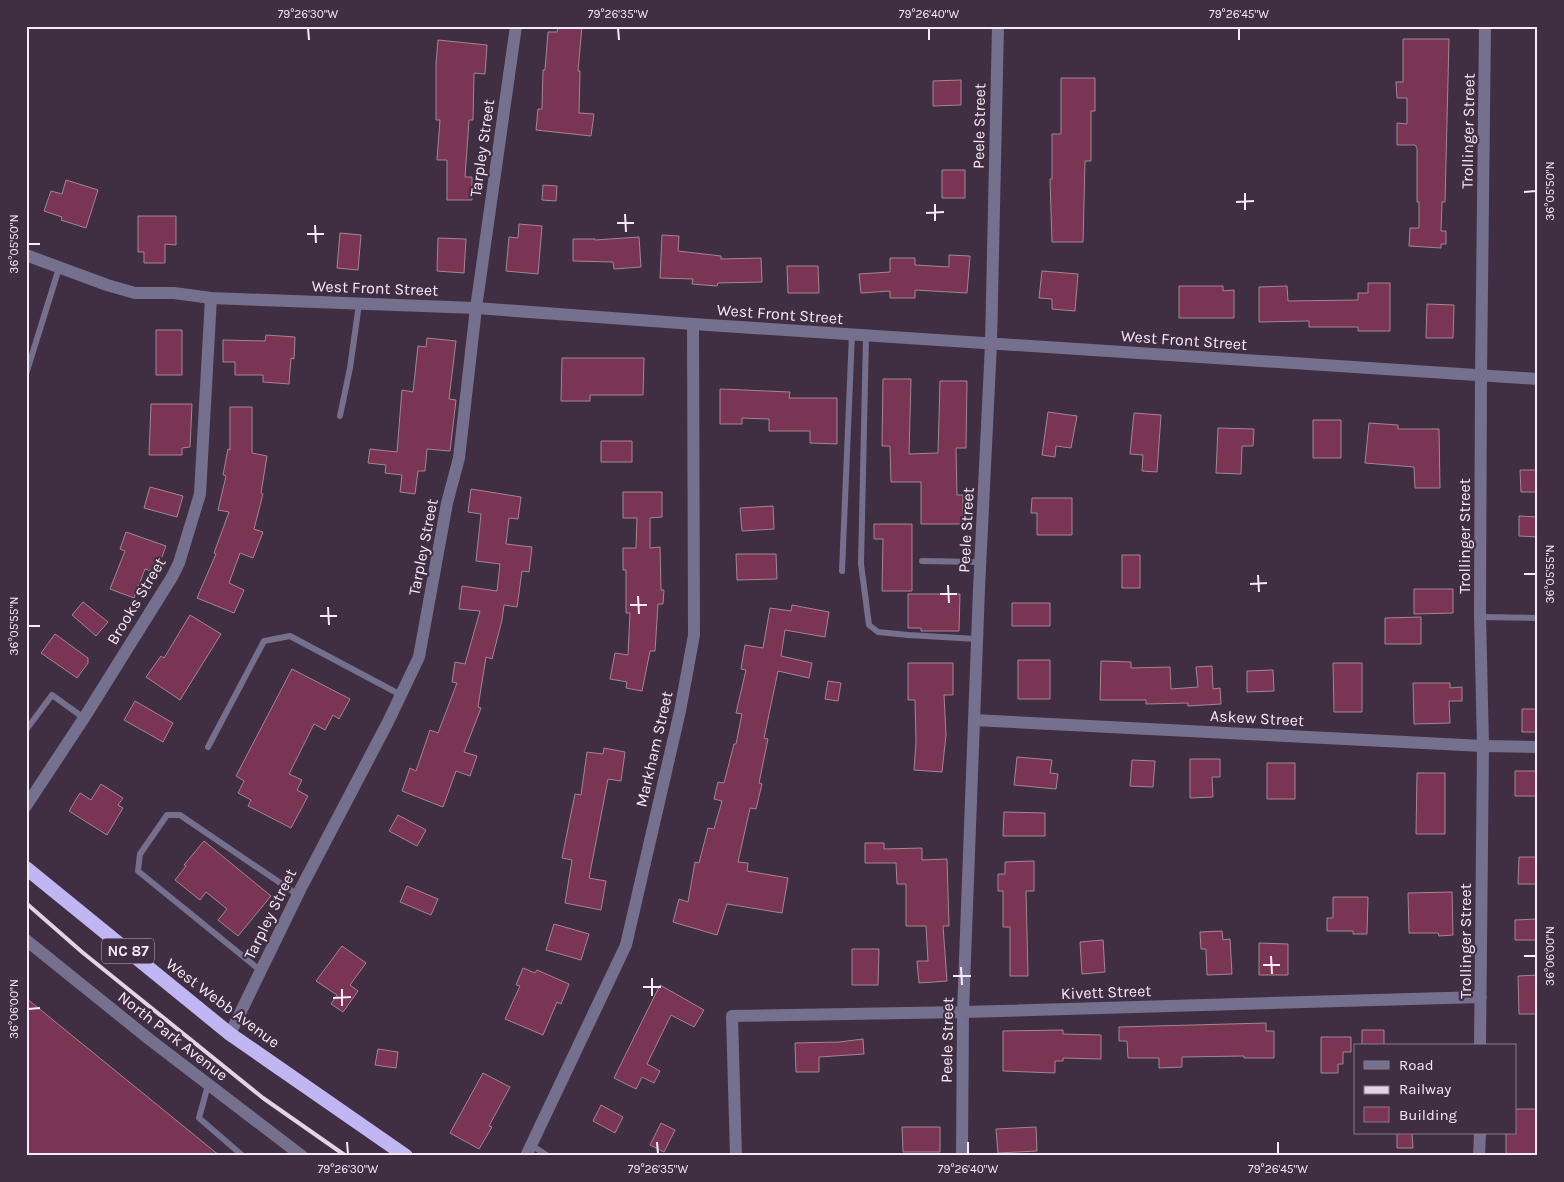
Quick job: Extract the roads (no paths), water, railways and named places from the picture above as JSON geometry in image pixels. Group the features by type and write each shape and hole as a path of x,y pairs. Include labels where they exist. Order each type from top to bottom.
{"highway":[{"name":"West Webb Avenue","path":"26,868 230,1034 406,1156"}],"street":[{"name":"Tarpley Street","path":"230,1034 298,895 419,658 448,503 459,458 476,308 516,26"},
{"name":"Peele Street","path":"962,1156 963,1012 980,562 991,344 998,26"},
{"name":"Trollinger Street","path":"1480,1044 1483,746 1480,617 1481,376 1485,26"},
{"name":"West Front Street","path":"26,255 107,285 135,292 174,293 211,298 476,308 866,336 1538,380"},
{"name":"Brooks Street","path":"26,806 84,718 179,563 200,494 211,298"},
{"name":"Markham Street","path":"528,1150 626,945 691,655 694,635 695,514 693,324"},
{"name":"Askew Street","path":"974,720 1483,746 1538,747"},
{"name":"North Park Avenue","path":"26,940 208,1085 302,1156"},
{"name":"Kivett Street","path":"736,1156 732,1016 963,1012 1481,998"},
{"path":"1479,1156 1480,1134"}],"lane":[{"path":"26,374 59,268"},
{"path":"340,416 350,368 359,304"},
{"path":"842,571 852,334"},
{"path":"866,336 861,564 869,625 878,632 908,636 977,638"},
{"path":"922,561 980,562"},
{"path":"1480,617 1538,618"},
{"path":"208,747 264,641 290,636 401,695"},
{"path":"26,730 52,695 84,718"},
{"path":"260,971 138,871 140,854 167,816 180,815 298,895"},
{"path":"208,1085 199,1118 242,1156"},
{"path":"528,1150 548,1156"}],"railway":[{"path":"26,903 82,952 263,1098 346,1156"}]}
